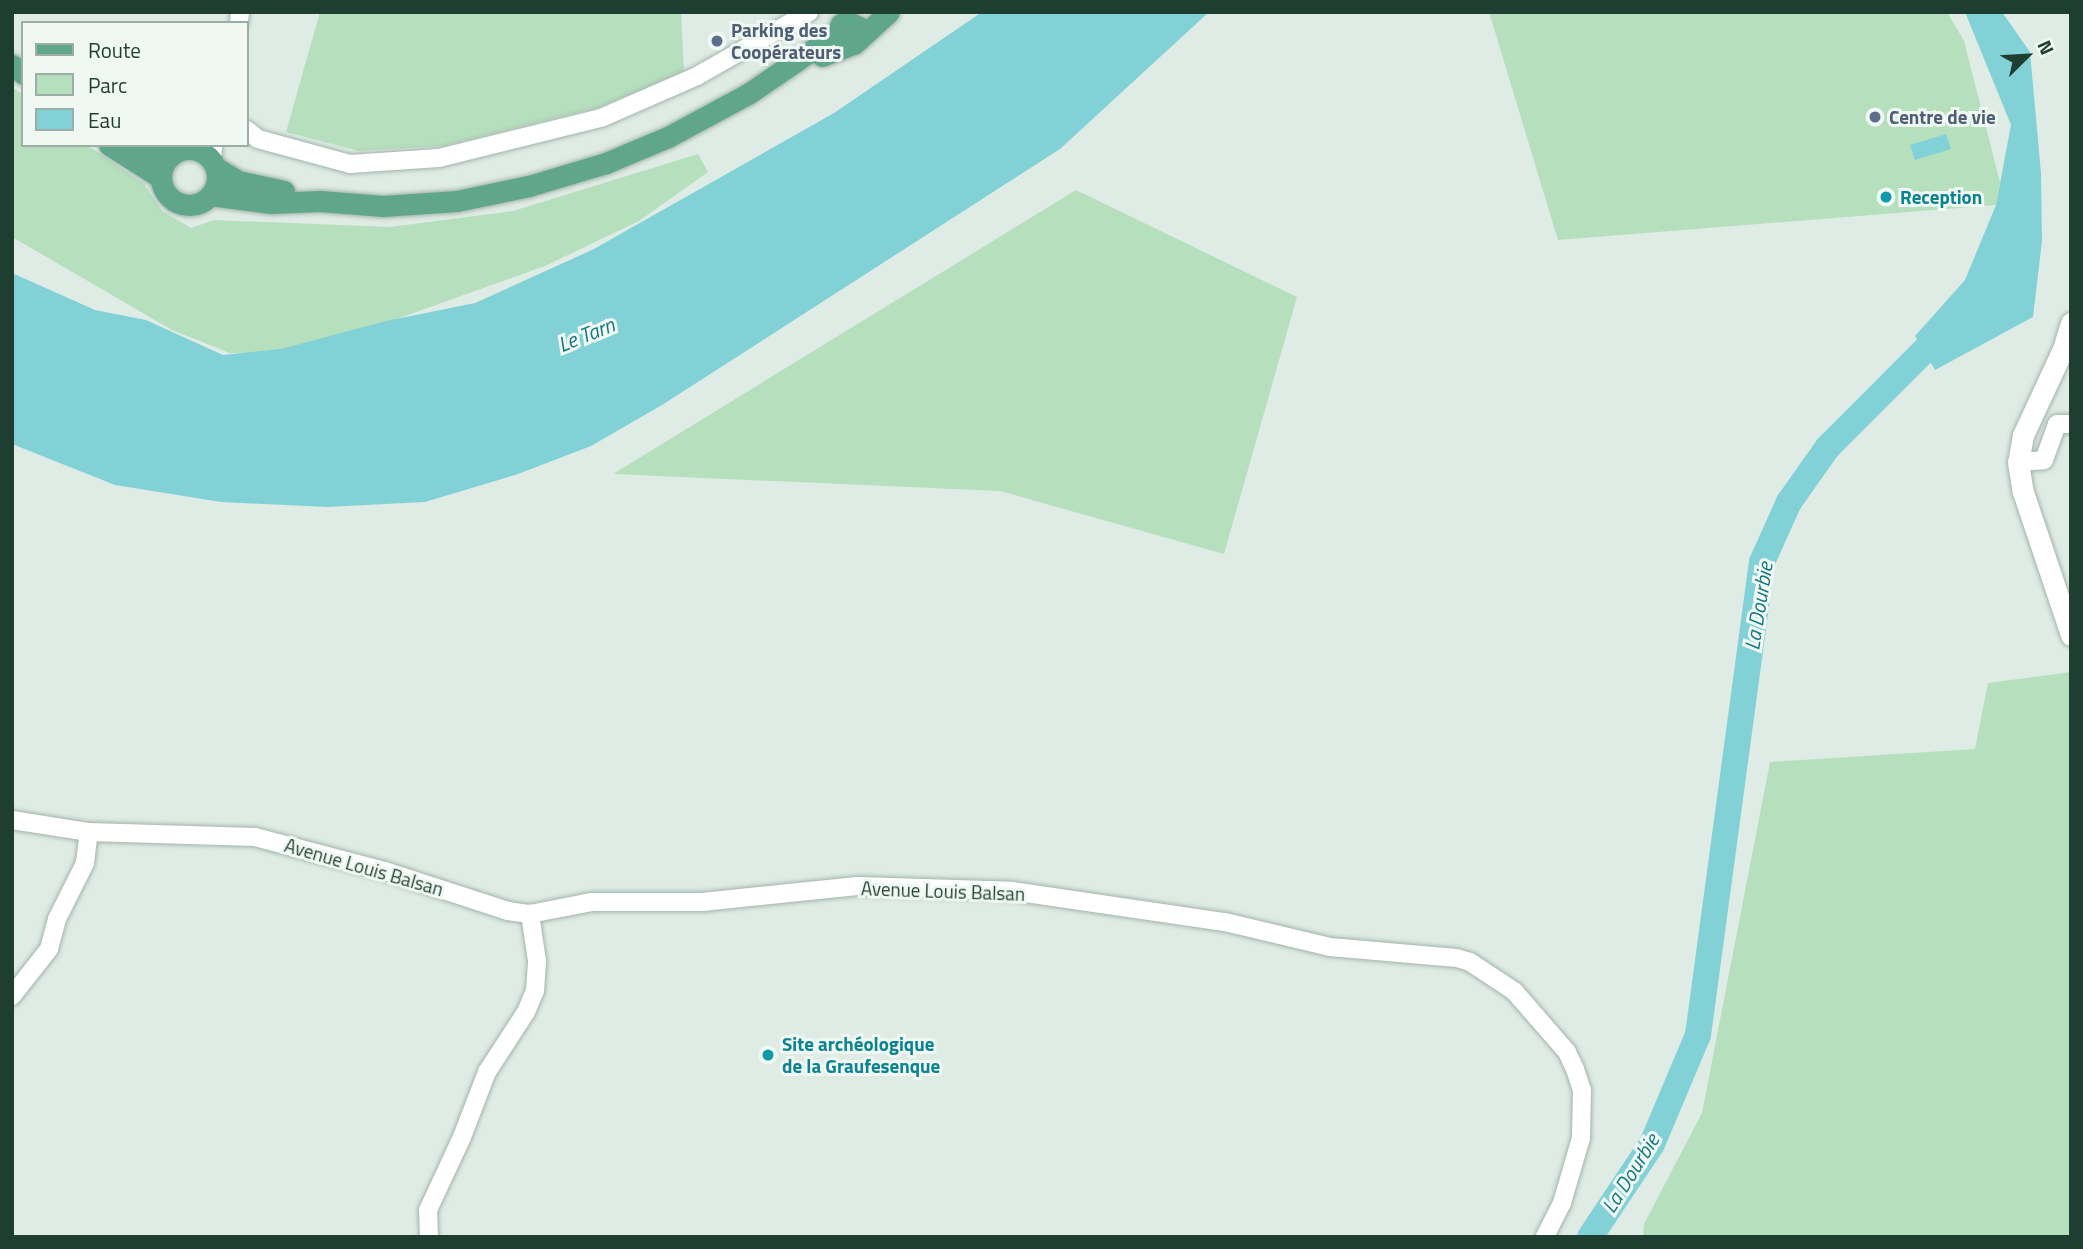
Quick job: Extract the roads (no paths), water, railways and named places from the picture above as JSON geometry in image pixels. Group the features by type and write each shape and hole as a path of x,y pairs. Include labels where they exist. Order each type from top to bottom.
{"main road":[{"path":"210,195 271,203 320,201 383,205 457,201 564,177 668,137 718,111 790,68 845,27 876,12"},
{"path":"845,27 889,12"},
{"path":"112,147 161,178 169,195 185,204 194,204 210,195 216,182 214,158"},
{"path":"141,147 153,152 198,150 214,158 238,181 320,201"},
{"path":"161,178 166,161 180,150"},
{"path":"2071,323 2063,349 2023,435 2018,462 2023,492 2063,589 2071,635"}],"street":[{"path":"248,131 258,139 350,164 439,158 601,118 697,76 809,12"},
{"path":"2018,462 2044,460 2057,424 2071,424"},
{"name":"Avenue Louis Balsan","path":"12,820 89,832 255,837 385,871 508,911 530,915 591,902 702,902 857,886 1012,891 1225,922 1330,947 1369,953 1443,956 1470,962 1514,991 1540,1017 1567,1052 1582,1090 1581,1138 1574,1168 1545,1237"},
{"path":"12,996 49,950 57,919 85,863 89,832"},
{"path":"429,1237 428,1210 462,1137 486,1072 526,1012 535,991 537,961 530,915"}],"water":[{"name":"Le Tarn","path":"982,12 1209,12 1060,149 662,405 591,446 518,474 425,502 327,507 221,502 115,485 12,444 12,273 95,310 146,320 223,355 281,349 386,321 475,303 592,250 834,113"},
{"path":"1965,12 2002,12 2030,52 2041,173 2042,241 2033,317 1935,370 1915,336 1965,280 1996,205 2011,125"},
{"path":"1946,134 1951,149 1915,160 1910,145"}],"waterway":[{"name":"La Dourbie","path":"1590,1237 1652,1144 1698,1035 1762,562 1789,502 1828,447 1948,327"}],"place":[{"name":"Parking des Coopérateurs","path":"717,41"},
{"name":"Centre de vie","path":"1875,117"},
{"name":"Reception","path":"1886,197"},
{"name":"Site archéologique de la Graufesenque","path":"768,1055"}]}
